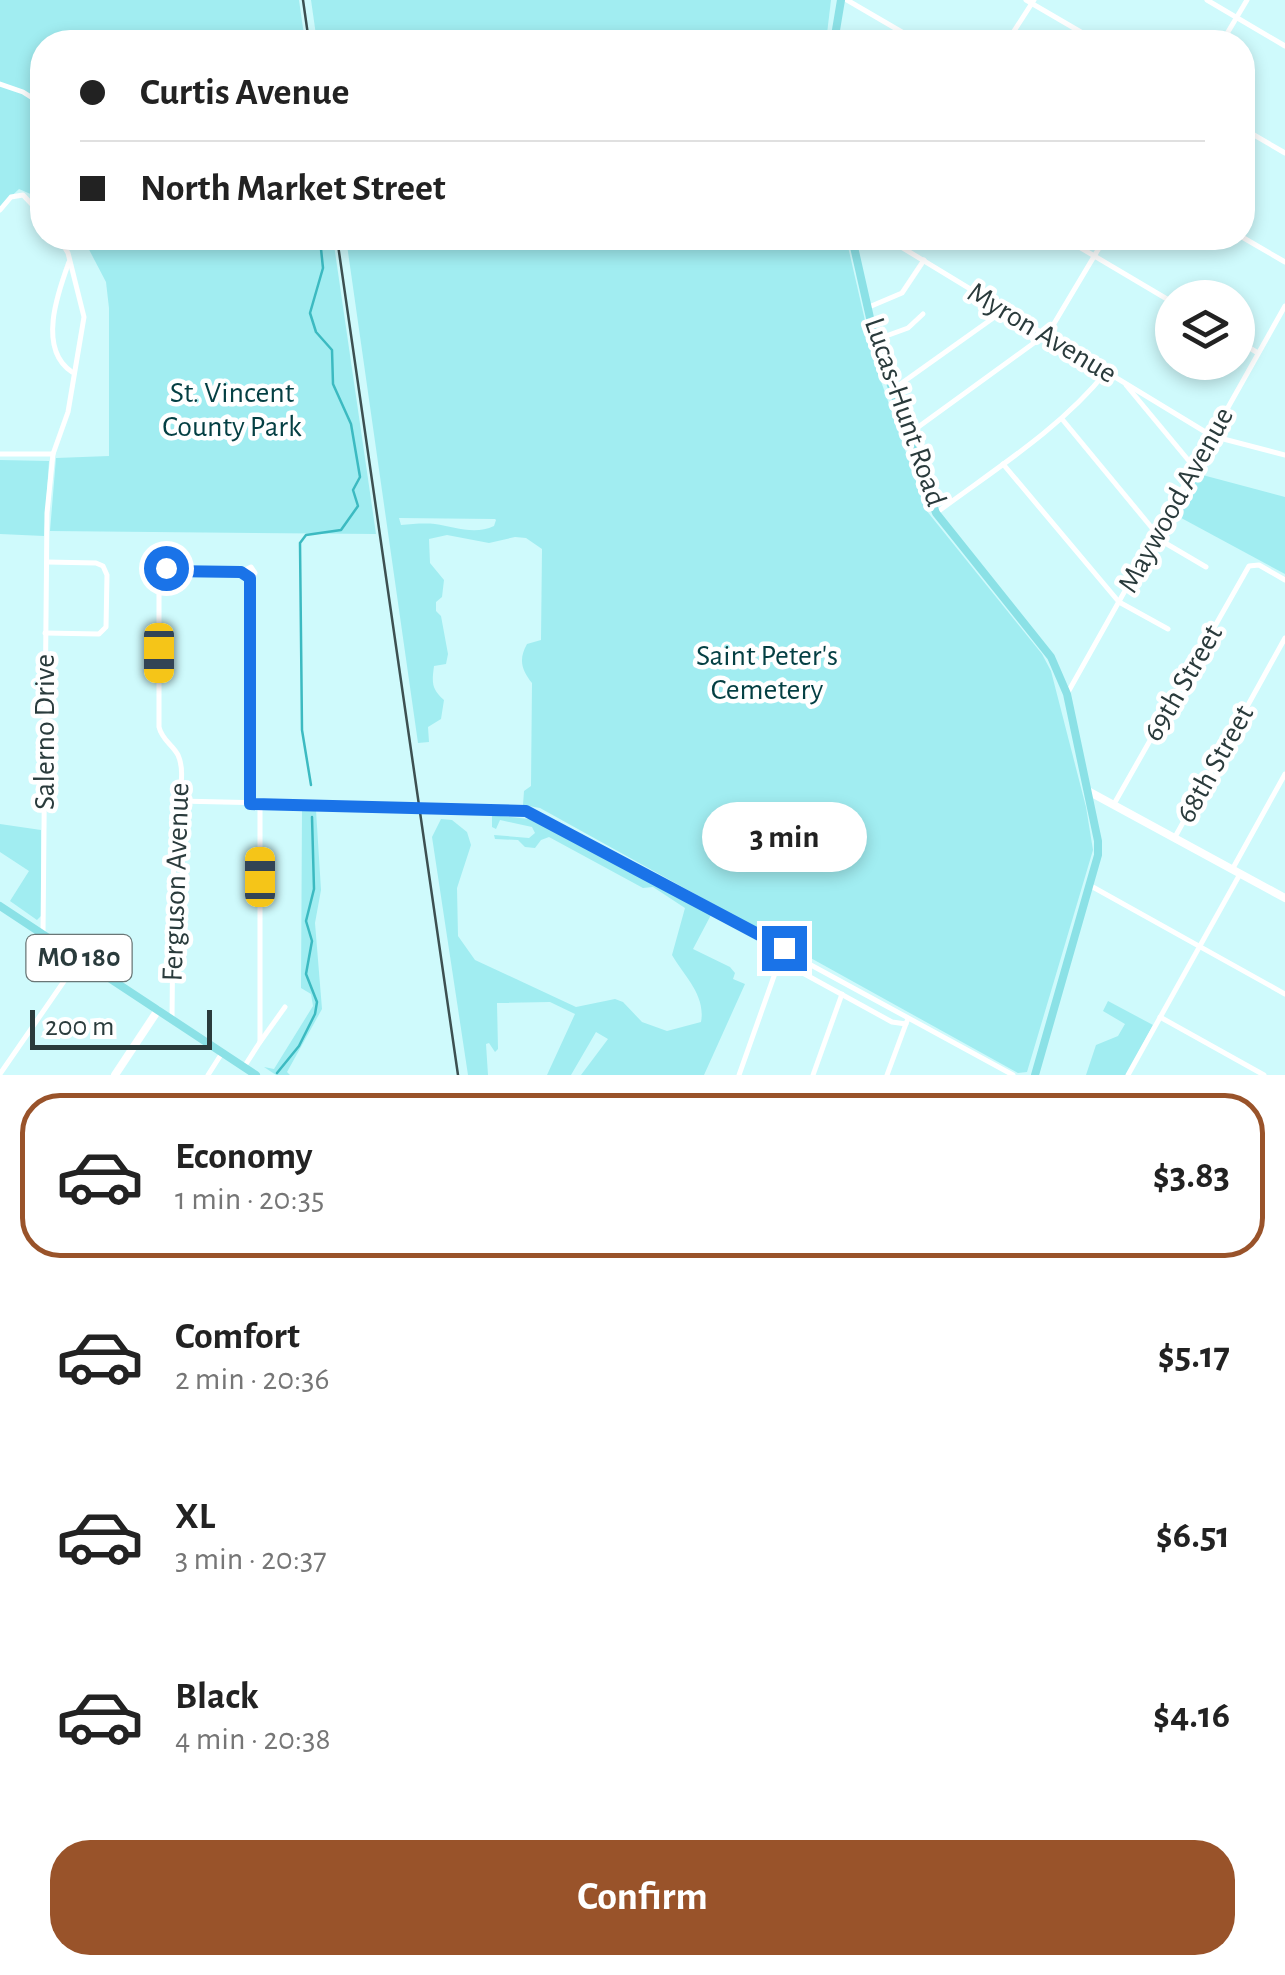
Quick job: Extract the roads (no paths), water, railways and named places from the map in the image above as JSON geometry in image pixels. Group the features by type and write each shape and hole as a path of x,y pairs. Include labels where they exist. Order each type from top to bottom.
{"main road":[{"path":"837,30 844,0"},
{"name":"Lucas-Hunt Road","path":"855,250 875,340 936,512 1044,644 1067,694 1098,847 1035,1075"},
{"name":"MO 180","path":"3,908 256,1075"}],"street":[{"path":"844,0 898,30"},
{"path":"1208,0 1285,46"},
{"path":"1230,30 1248,0"},
{"path":"1014,30 1030,1 1078,30"},
{"path":"0,84 30,96"},
{"path":"1255,136 1285,153"},
{"path":"0,210 12,197 23,195 30,202"},
{"path":"1255,245 1285,262"},
{"name":"Salerno Drive","path":"44,934 46,530 53,454 68,412 84,317 65,250"},
{"name":"Myron Avenue","path":"908,250 1212,436 1285,455"},
{"path":"1084,250 1155,292"},
{"path":"907,435 1046,334 1097,250"},
{"path":"70,259 57,290 53,321 58,357 73,373"},
{"path":"868,306 902,293 924,260"},
{"name":"Maywood Avenue","path":"1067,694 1285,306"},
{"path":"892,390 1003,311"},
{"path":"875,340 908,328 922,314"},
{"path":"936,512 1062,419 1106,371"},
{"path":"1122,381 1194,467"},
{"path":"1062,419 1152,528 1155,538 1206,567"},
{"path":"0,454 53,454"},
{"path":"1002,464 1119,602 1168,628"},
{"path":"46,633 102,633 106,627 107,575 103,566 96,563 47,562"},
{"name":"69th Street","path":"1114,804 1252,564 1285,580"},
{"name":"Ferguson Avenue","path":"172,1020 174,814 179,801 179,760 161,737 159,728 163,574 246,575 250,804"},
{"name":"68th Street","path":"1175,836 1285,638"},
{"path":"1128,1075 1285,774"},
{"path":"1088,791 1285,898"},
{"path":"179,801 526,811 784,948 907,1021 1013,1075"},
{"path":"260,804 260,1042"},
{"path":"1090,886 1285,994"},
{"path":"0,919 3,908"},
{"path":"739,1075 784,948"},
{"path":"0,1074 80,958"},
{"path":"780,960 892,1022 907,1021"},
{"path":"812,1075 842,994"},
{"path":"244,1067 285,1007"},
{"name":"Ferguson Avenue","path":"114,1075 158,1010"},
{"path":"1160,1017 1264,1075"},
{"path":"888,1075 907,1021"},
{"path":"208,1075 222,1053"}],"waterway":[{"path":"311,785 302,730 300,543 306,535 341,530 358,506 353,490 360,477 351,424 333,384 332,350 316,332 310,313 323,268 321,250"},
{"path":"277,1073 299,1046 317,1002 306,974 312,941 306,921 314,889 312,817"}],"tram line":[{"path":"303,0 307,30"},
{"path":"339,250 458,1075"}],"park label":[{"name":"St. Vincent County Park","path":"232,410"},
{"name":"Saint Peter's Cemetery","path":"767,673"}]}
